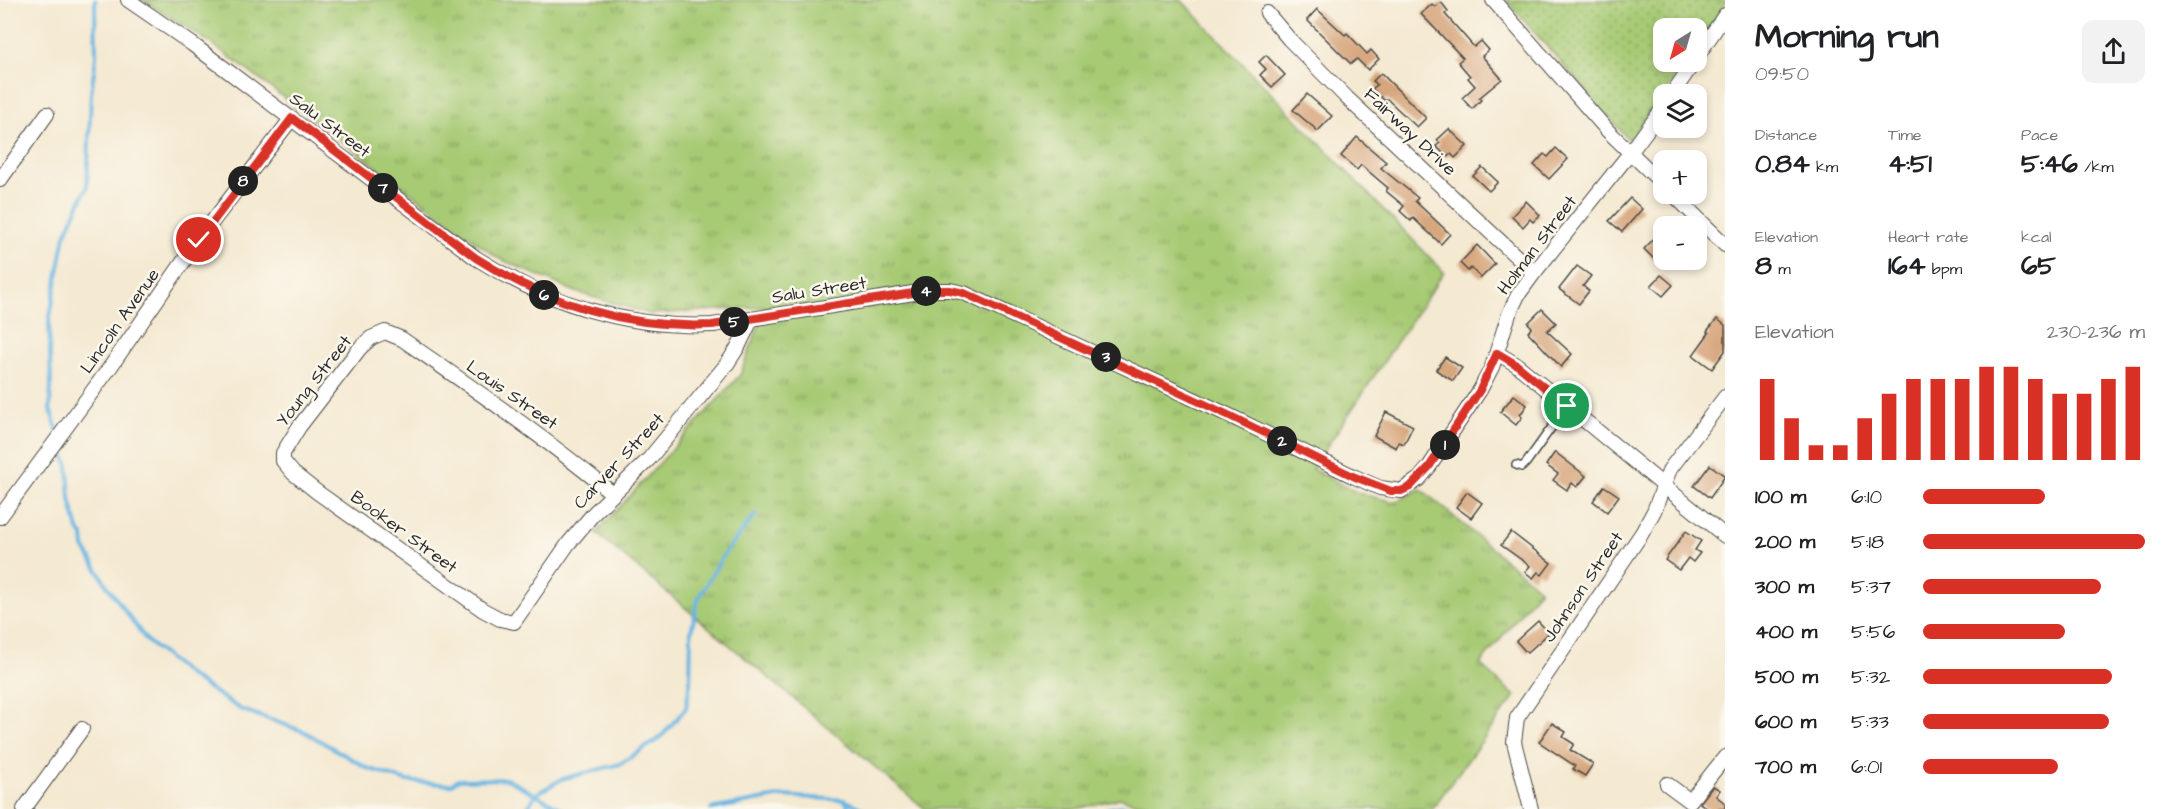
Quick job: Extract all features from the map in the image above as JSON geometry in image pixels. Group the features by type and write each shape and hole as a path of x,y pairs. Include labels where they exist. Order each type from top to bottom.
{"street":[{"name":"Salu Street","path":"128,0 292,118 476,258 502,275 531,289 582,308 648,323 688,326 751,320 932,290 964,293 1226,414 1355,477 1391,491"},
{"path":"1493,0 1630,153 1653,175"},
{"name":"Fairway Drive","path":"1267,12 1289,39 1347,98 1534,273"},
{"path":"1707,42 1725,15"},
{"path":"0,180 47,114"},
{"name":"Lincoln Avenue","path":"0,517 111,366 206,231 292,118"},
{"name":"Holman Street","path":"1391,491 1401,491 1410,487 1429,467 1480,390 1497,353 1509,314 1518,295 1653,122"},
{"path":"1682,204 1725,245"},
{"name":"Carver Street","path":"511,622 517,620 568,544 613,494 649,459 727,363 738,347 751,320"},
{"name":"Louis Street","path":"385,333 402,339 508,413 570,458 613,494"},
{"name":"Young Street","path":"283,462 286,447 331,384 365,343 385,333"},
{"path":"1497,353 1517,365 1725,536"},
{"name":"Johnson Street","path":"1530,809 1514,742 1517,718 1642,533 1657,505 1662,485 1670,469 1725,397"},
{"name":"Booker Street","path":"283,462 317,492 441,582 483,610 511,622"},
{"path":"24,809 82,729"},
{"path":"1667,784 1690,801 1725,757"}],"lane":[{"path":"1516,465 1522,467 1526,463 1567,406"}],"green space":[{"path":"143,0 1181,0 1444,272 1312,469 1358,493 1395,502 1421,489 1540,589 1480,664 1515,696 1432,809 1154,809 1120,798 1077,809 925,809 596,533 740,375 766,307 650,314 576,292 498,258 211,43"},
{"path":"1506,0 1725,0 1707,32 1707,18 1653,18 1653,72 1680,72 1671,84 1653,84 1653,108 1629,140"}],"building":[{"path":"1441,2 1448,11 1445,14 1474,47 1481,41 1489,50 1482,56 1502,79 1479,98 1481,100 1472,109 1462,98 1475,86 1458,62 1463,58 1421,14 1432,4 1435,7"},
{"path":"1317,9 1345,35 1347,33 1367,54 1371,50 1379,59 1368,70 1357,59 1351,64 1307,20"},
{"path":"1266,55 1285,75 1272,87 1260,75 1266,69 1259,62"},
{"path":"1381,73 1426,118 1417,127 1387,99 1385,101 1372,89 1377,85 1373,81"},
{"path":"1307,94 1332,116 1318,131 1293,110"},
{"path":"1449,129 1467,146 1455,158 1451,154 1447,157 1436,146 1440,143 1437,140"},
{"path":"1357,137 1386,162 1381,168 1418,198 1415,201 1450,234 1441,244 1413,218 1411,221 1400,211 1404,206 1386,191 1388,188 1361,165 1357,170 1341,156"},
{"path":"1556,148 1568,159 1549,179 1534,165 1544,154 1548,157"},
{"path":"1482,167 1498,182 1489,191 1473,176"},
{"path":"1630,198 1642,209 1622,232 1609,221"},
{"path":"1526,201 1540,215 1533,222 1530,219 1523,227 1512,216"},
{"path":"1653,240 1653,258 1644,249"},
{"path":"1477,245 1495,264 1481,278 1471,268 1468,271 1460,263"},
{"path":"1577,266 1591,276 1583,286 1589,291 1579,304 1559,289"},
{"path":"1661,275 1673,285 1663,296 1651,286"},
{"path":"1542,309 1556,323 1547,331 1572,354 1561,367 1528,332 1532,327 1528,323"},
{"path":"1717,319 1725,325 1725,351 1712,369 1693,355"},
{"path":"1445,357 1462,368 1453,381 1436,370"},
{"path":"1514,395 1527,405 1516,425 1500,412"},
{"path":"1386,412 1413,426 1404,444 1399,442 1396,448 1374,436"},
{"path":"1555,452 1586,476 1577,487 1572,483 1567,490 1553,480 1558,474 1546,465"},
{"path":"1710,465 1725,476 1710,498 1694,486"},
{"path":"1604,486 1619,496 1607,512 1593,501"},
{"path":"1467,492 1482,503 1471,518 1456,507"},
{"path":"1686,531 1701,541 1695,550 1700,553 1693,562 1688,558 1679,570 1665,560"},
{"path":"1511,532 1551,563 1542,575 1538,572 1533,578 1525,572 1530,566 1501,545"},
{"path":"1538,621 1549,633 1527,653 1516,641"},
{"path":"1552,723 1566,732 1563,737 1574,744 1570,750 1593,764 1585,776 1573,769 1575,766 1539,742"},
{"path":"1713,786 1720,790 1716,796 1725,803 1725,809 1708,809 1700,803"}],"waterway":[{"path":"58,432 50,409 49,322 65,235 87,187 91,93 96,57 95,0"},
{"path":"59,442 68,466 70,499 78,530 83,535 84,547 107,586 147,641 190,676 240,709 305,732 367,768 407,781 451,785 457,780 507,779 562,809"},
{"path":"527,809 536,794 562,779 620,764 660,738 686,708 690,683 691,632 698,599 724,554 756,514"},
{"path":"711,809 783,796 845,800 863,809"},
{"path":"845,800 849,809"},
{"path":"1107,809 1123,806 1131,809"}],"route":[{"path":"199,240 292,118 476,258 502,275 565,303 616,317 648,323 712,325 932,290 964,293 1040,326 1355,477 1391,491 1401,491 1410,487 1429,467 1480,390 1497,353 1517,365 1567,406"}]}
